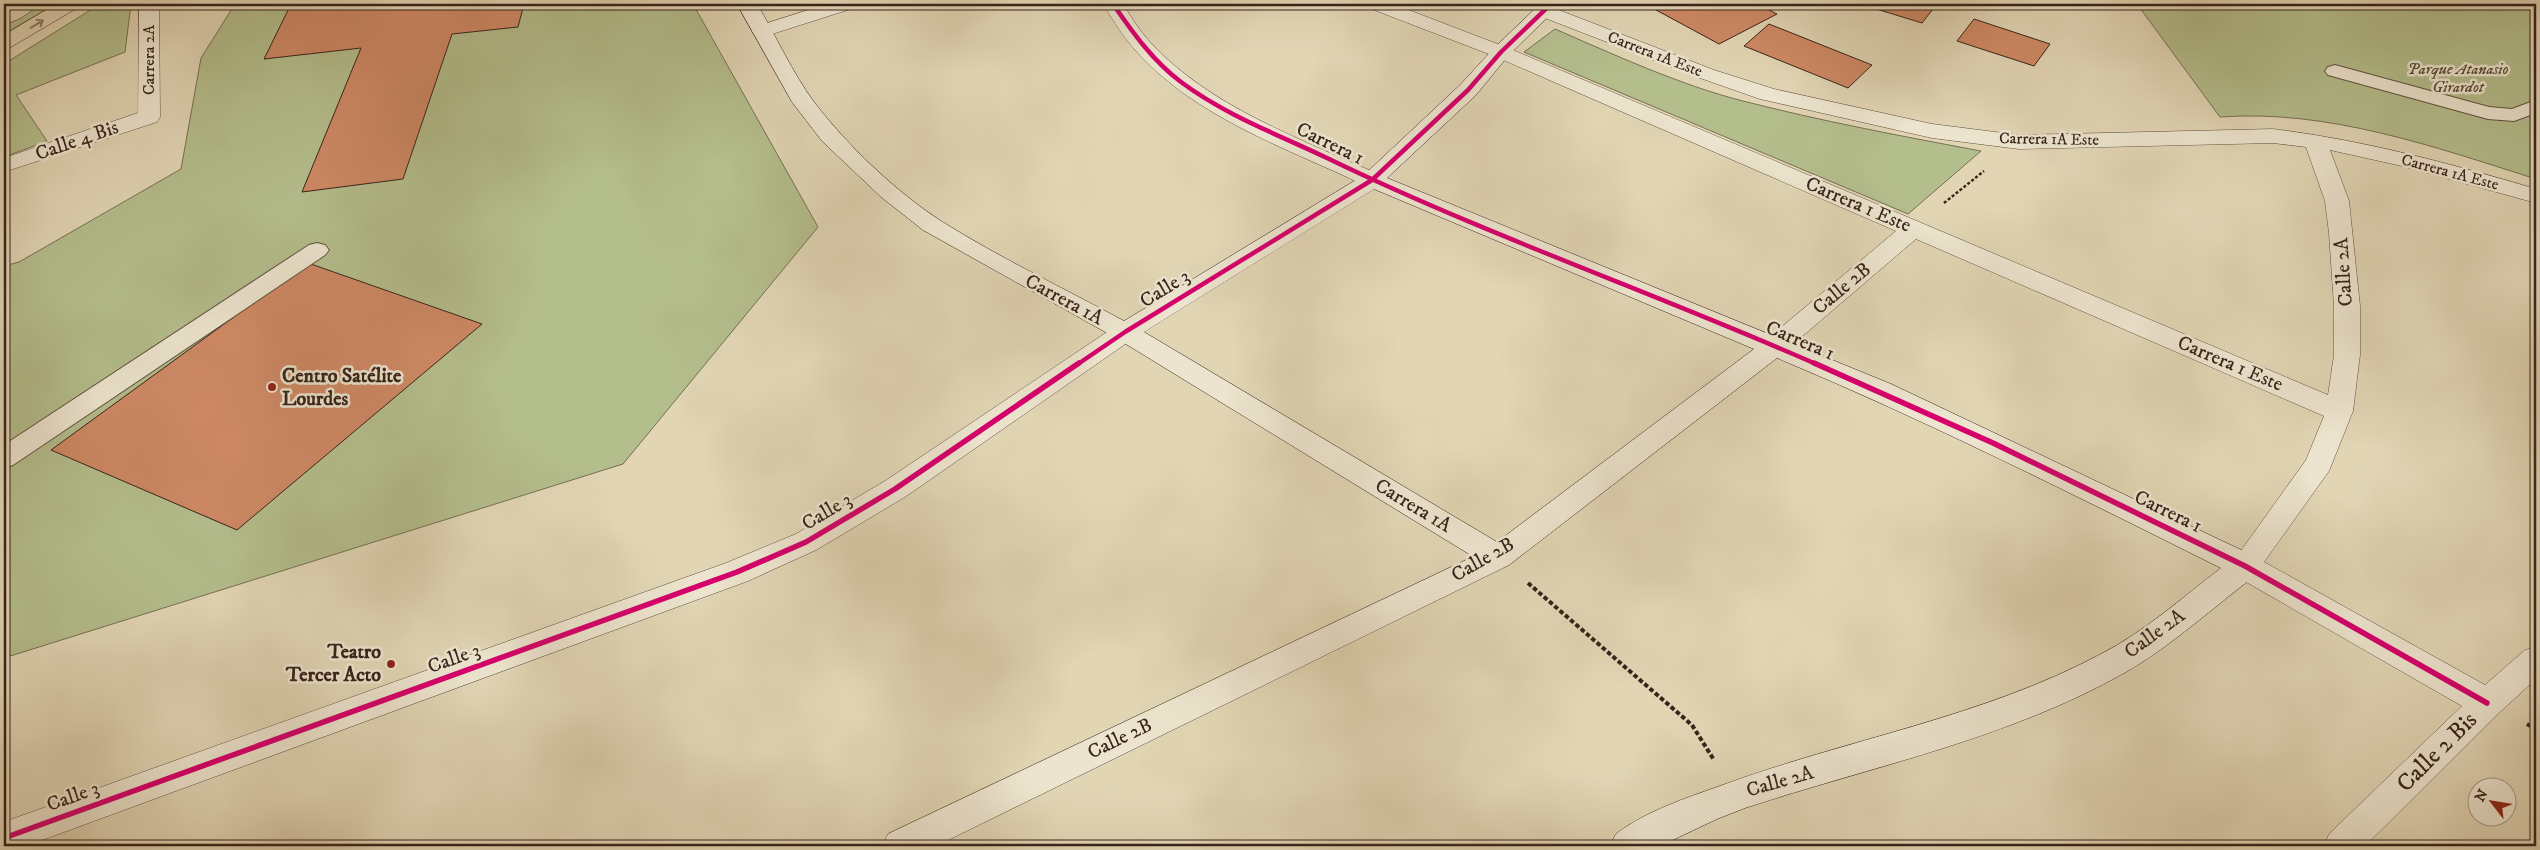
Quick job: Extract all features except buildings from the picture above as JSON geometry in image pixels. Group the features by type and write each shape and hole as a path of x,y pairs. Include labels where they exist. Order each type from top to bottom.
{"main road":[{"path":"4,18 28,4"},
{"path":"4,43 70,4"}],"street":[{"name":"Carrera 2A","path":"149,4 149,117"},
{"name":"Carrera 1A","path":"747,4 803,102 830,136 889,192 931,225 1124,332 1498,557"},
{"path":"762,31 847,4"},
{"name":"Carrera 1","path":"1113,4 1145,49 1182,83 1233,113 1372,180 1774,346 1993,443 2245,566 2487,702"},
{"name":"Carrera 1 Este","path":"1376,4 1501,52 2339,410"},
{"name":"Calle 3","path":"4,838 737,572 806,542 895,488 1124,332 1372,180 1461,97 1501,52 1547,7"},
{"name":"Carrera 1A Este","path":"1547,7 1707,74 1768,94 1932,131 2019,142 2273,136 2315,140 2442,170 2536,196"},
{"name":"Calle 4 Bis","path":"4,165 149,117"},
{"name":"Calle 2A","path":"1628,846 1652,831 1699,808 1736,794 1866,758 1956,730 2039,698 2116,662 2245,566 2319,464 2339,410 2347,355 2347,306 2342,233 2337,201 2315,140"},
{"name":"Calle 2B","path":"900,846 1498,557 1774,346 1913,229"},
{"name":"Calle 2 Bis","path":"2341,846 2487,702 2536,660"}],"lane":[{"path":"2335,71 2488,113 2514,116 2536,106"},
{"path":"4,458 318,250"}],"path":[{"path":"1913,229 2019,142"},
{"path":"1498,557 1692,726 1736,794"}],"green space":[{"path":"43,4 57,4 4,35 4,26"},
{"path":"100,4 131,4 125,52 16,95 47,141 4,157 4,64"},
{"path":"235,4 693,4 818,227 623,464 4,658 4,266 19,262 181,169 201,58"},
{"name":"Parque Atanasio Girardot","path":"2137,4 2536,4 2536,179 2420,143 2341,125 2301,119 2260,116 2220,117"},
{"path":"1555,29 1695,87 1743,101 1831,122 1981,151 1908,214 1524,52"}],"cycle path":[{"path":"1113,4 1145,49 1162,66 1182,83 1233,113 1372,180 1775,346 1993,443 2245,566 2487,703"},
{"path":"4,838 737,572 806,542 895,489 1125,332 1372,180 1468,90 1501,52 1551,4"}],"place":[{"name":"Centro Satélite Lourdes","path":"272,387"},
{"name":"Teatro Tercer Acto","path":"391,664"}]}
